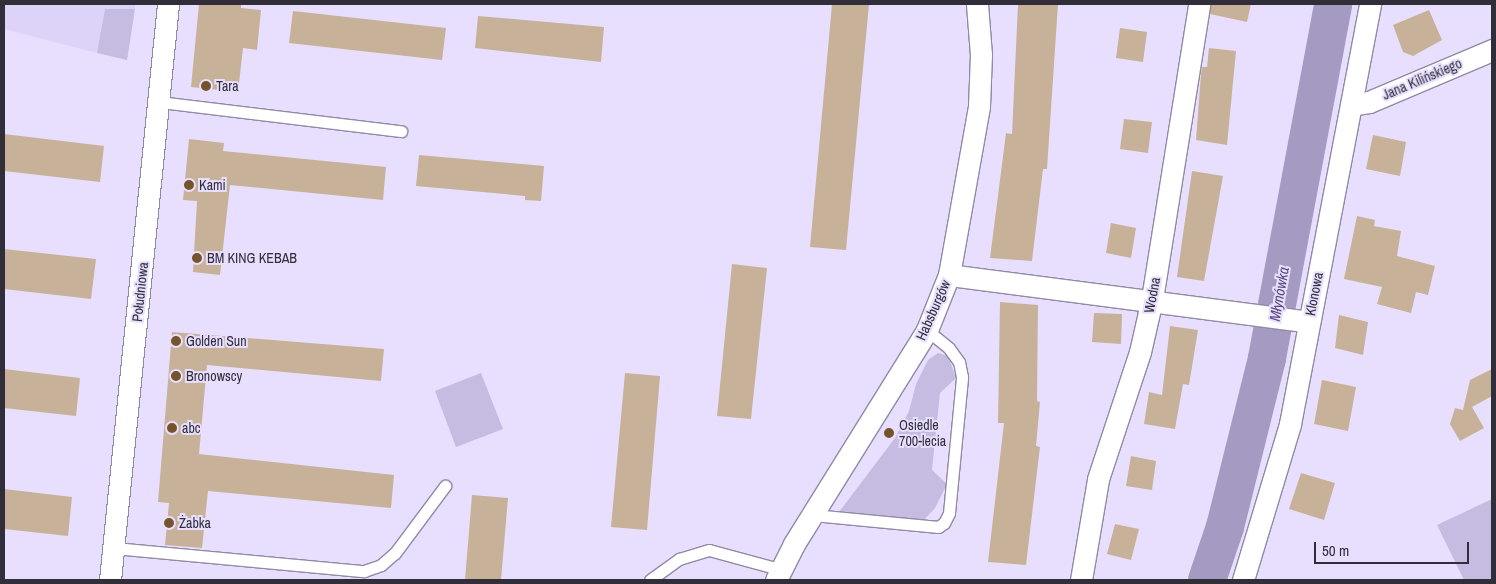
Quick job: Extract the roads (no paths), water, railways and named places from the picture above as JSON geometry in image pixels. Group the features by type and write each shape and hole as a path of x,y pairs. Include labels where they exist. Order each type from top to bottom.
{"street":[{"name":"Południowa","path":"110,580 160,102 168,4"},
{"name":"Habsburgów","path":"777,575 927,330 949,274 978,106 981,55 977,4"},
{"name":"Wodna","path":"1081,580 1098,479 1140,352 1152,298 1199,4"},
{"name":"Klonowa","path":"1243,580 1290,424 1370,4"},
{"name":"Jana Kilińskiego","path":"1351,104 1369,102 1492,50"},
{"path":"949,274 1152,298 1309,322"}],"lane":[{"path":"160,102 401,131"},
{"path":"813,515 938,527 944,523 949,513 962,377 959,362 949,348 927,330"},
{"path":"114,548 364,571 381,565 395,553 445,486"},
{"path":"650,580 679,559 709,550 777,575"}],"waterway":[{"name":"Młynówka","path":"1207,580 1225,527 1267,358 1333,4"}],"place":[{"name":"Tara","path":"206,86"},
{"name":"Kami","path":"189,185"},
{"name":"BM KING KEBAB","path":"197,258"},
{"name":"Golden Sun","path":"176,341"},
{"name":"Bronowscy","path":"176,376"},
{"name":"abc","path":"172,428"},
{"name":"Osiedle 700-lecia","path":"889,433"},
{"name":"Żabka","path":"169,523"}]}
